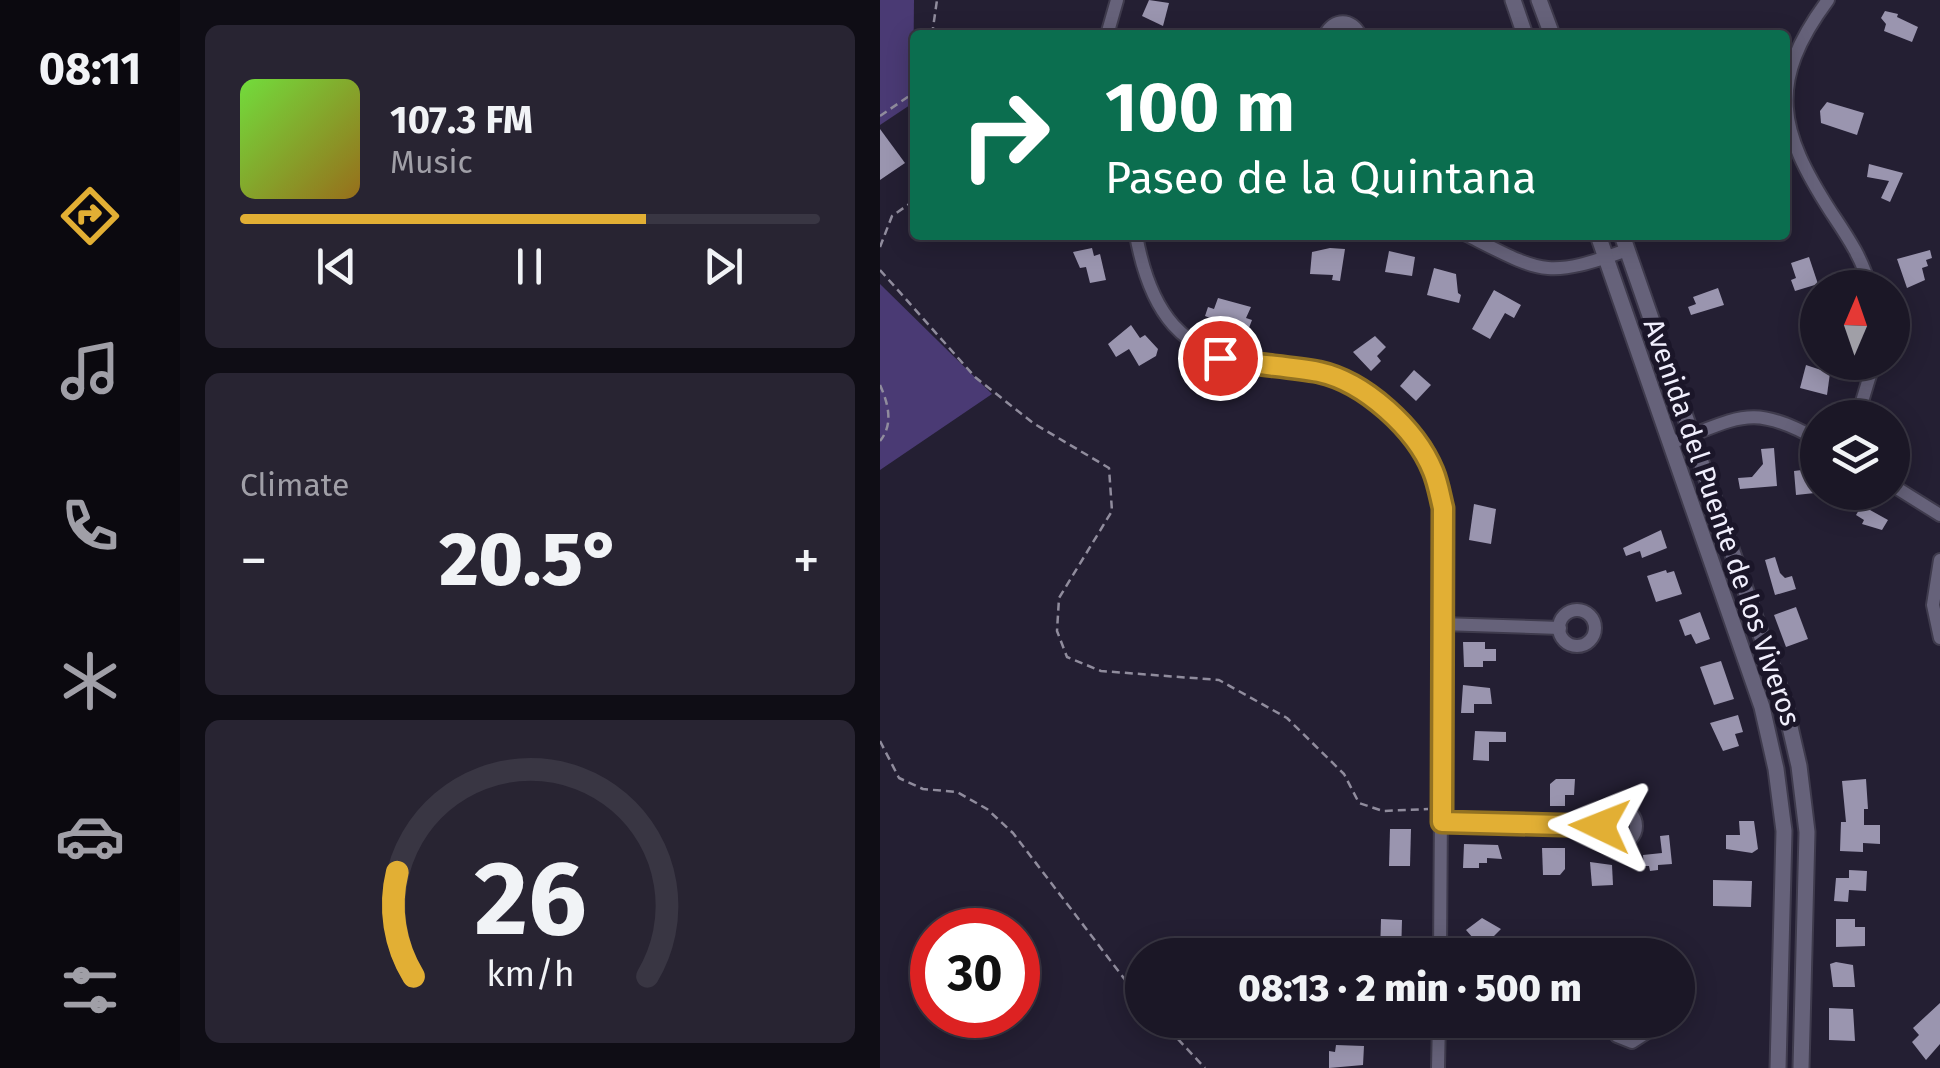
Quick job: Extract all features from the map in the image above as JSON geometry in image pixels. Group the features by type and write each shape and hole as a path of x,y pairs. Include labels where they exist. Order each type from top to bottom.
{"street":[{"path":"1108,30 1117,0"},
{"path":"1513,0 1524,30"},
{"path":"1539,0 1549,29"},
{"path":"1790,89 1799,47 1828,0"},
{"path":"1329,30 1343,22 1357,30"},
{"path":"1790,130 1796,152 1856,250 1863,270"},
{"path":"1137,240 1143,272 1156,303 1191,343 1220,358 1322,373 1376,403 1413,437 1432,470 1443,508 1440,938"},
{"path":"1477,240 1540,269 1573,269 1606,258 1624,242"},
{"name":"Avenida del Puente de los Viveros","path":"1600,240 1750,674 1776,768 1784,830 1778,1068"},
{"name":"Avenida del Puente de los Viveros","path":"1624,242 1772,666 1799,766 1807,832 1802,1068"},
{"path":"1670,443 1747,416 1766,415 1800,431"},
{"path":"1910,496 1940,514"},
{"path":"1940,560 1933,605 1940,638"},
{"path":"1441,624 1560,628"},
{"path":"1750,674 1772,666"},
{"path":"1442,815 1600,826"},
{"path":"1779,1011 1803,1011"},
{"path":"1438,1068 1439,1038"}],"path":[{"path":"933,30 937,0"},
{"path":"880,116 910,95"},
{"path":"880,248 892,216 910,203"},
{"path":"880,270 975,377 1033,423 1110,468 1112,511 1059,598 1057,631 1066,657 1100,671 1219,680 1288,718 1344,774 1359,804 1384,811 1442,815"},
{"path":"880,385 889,410 886,433 880,441"},
{"path":"880,741 899,778 923,789 957,792 986,808 1013,833 1125,980"},
{"path":"1177,1038 1206,1068"}],"shaded area":[{"path":"880,0 914,0 910,105 880,125"},
{"path":"880,284 992,394 880,470"}],"building":[{"path":"1149,0 1169,3 1163,26 1142,16"},
{"path":"1885,11 1918,27 1912,42 1884,31 1886,24 1881,18"},
{"path":"1827,102 1864,113 1857,135 1821,123 1820,111"},
{"path":"880,129 905,163 880,180"},
{"path":"1869,164 1903,173 1890,202 1881,198 1889,181 1867,177"},
{"path":"1092,248 1094,256 1100,254 1106,280 1090,283 1086,267 1080,268 1073,252"},
{"path":"1345,249 1340,281 1332,280 1333,275 1310,274 1312,252"},
{"path":"1930,250 1932,258 1922,268 1925,280 1910,287 1910,270 1901,270 1897,259"},
{"path":"1389,251 1415,257 1412,276 1385,272"},
{"path":"1809,257 1813,270 1800,270 1800,289 1795,291 1791,280 1796,278 1791,263"},
{"path":"1434,268 1456,274 1459,303 1427,295"},
{"path":"1718,288 1724,305 1691,315 1688,307 1696,304 1693,297"},
{"path":"1494,290 1521,305 1514,318 1505,313 1490,339 1472,329"},
{"path":"1218,298 1251,307 1246,318 1252,320 1247,333 1205,316 1208,307 1214,309"},
{"path":"1131,325 1140,338 1145,335 1158,349 1156,356 1139,366 1129,349 1116,357 1108,344"},
{"path":"1375,336 1386,347 1377,356 1381,361 1371,371 1353,352"},
{"path":"1414,370 1431,385 1416,401 1400,386"},
{"path":"1802,380 1829,380 1827,395 1800,388"},
{"path":"1774,448 1777,486 1740,489 1738,478 1752,477 1763,464 1761,449"},
{"path":"1800,470 1800,495 1796,495 1794,471"},
{"path":"1474,504 1496,509 1491,544 1469,540"},
{"path":"1859,510 1870,510 1888,520 1882,530 1862,524 1864,520 1856,515"},
{"path":"1661,530 1667,548 1642,558 1640,551 1626,556 1623,548"},
{"path":"1775,557 1780,573 1785,578 1792,576 1796,589 1775,595 1765,560"},
{"path":"1674,571 1682,594 1656,602 1647,576"},
{"path":"1796,607 1808,639 1786,647 1774,615"},
{"path":"1700,612 1710,639 1696,644 1691,634 1685,636 1679,620"},
{"path":"1463,642 1485,642 1485,649 1496,649 1496,661 1483,661 1483,667 1464,667"},
{"path":"1721,661 1734,699 1714,705 1700,667"},
{"path":"1463,685 1490,688 1492,704 1474,704 1474,713 1461,713"},
{"path":"1738,715 1743,732 1735,734 1739,746 1723,751 1710,723"},
{"path":"1475,731 1506,732 1506,742 1489,742 1489,761 1473,760"},
{"path":"1556,779 1575,779 1574,795 1565,795 1565,806 1550,806 1550,784"},
{"path":"1866,779 1868,809 1864,809 1864,825 1880,825 1880,844 1863,843 1863,852 1840,851 1841,822 1846,822 1842,781"},
{"path":"1739,821 1754,821 1758,849 1752,853 1726,849 1726,835 1740,835"},
{"path":"1390,829 1411,829 1410,866 1389,866"},
{"path":"1669,835 1672,864 1658,865 1658,870 1650,871 1649,866 1644,866 1643,855 1662,853 1660,836"},
{"path":"1464,844 1498,845 1502,859 1487,858 1487,863 1479,863 1479,868 1463,868"},
{"path":"1542,848 1565,848 1565,869 1560,875 1543,875"},
{"path":"1590,862 1612,865 1613,885 1592,886"},
{"path":"1849,870 1867,871 1866,891 1849,890 1848,902 1834,901 1836,878 1849,878"},
{"path":"1713,880 1752,881 1751,907 1713,906"},
{"path":"1482,918 1501,929 1494,938 1473,938 1466,930"},
{"path":"1381,919 1402,920 1401,938 1380,938"},
{"path":"1836,919 1855,919 1855,927 1865,927 1865,946 1836,947"},
{"path":"1830,964 1853,965 1855,987 1833,987"},
{"path":"1940,1003 1940,1044 1926,1060 1912,1042 1919,1035 1913,1028"},
{"path":"1829,1008 1853,1009 1855,1041 1829,1040"},
{"path":"1336,1045 1364,1046 1363,1065 1329,1068 1329,1051 1335,1052"}],"route":[{"path":"1220,358 1322,373 1354,387 1413,437 1432,470 1443,508 1442,822 1600,826"}]}
